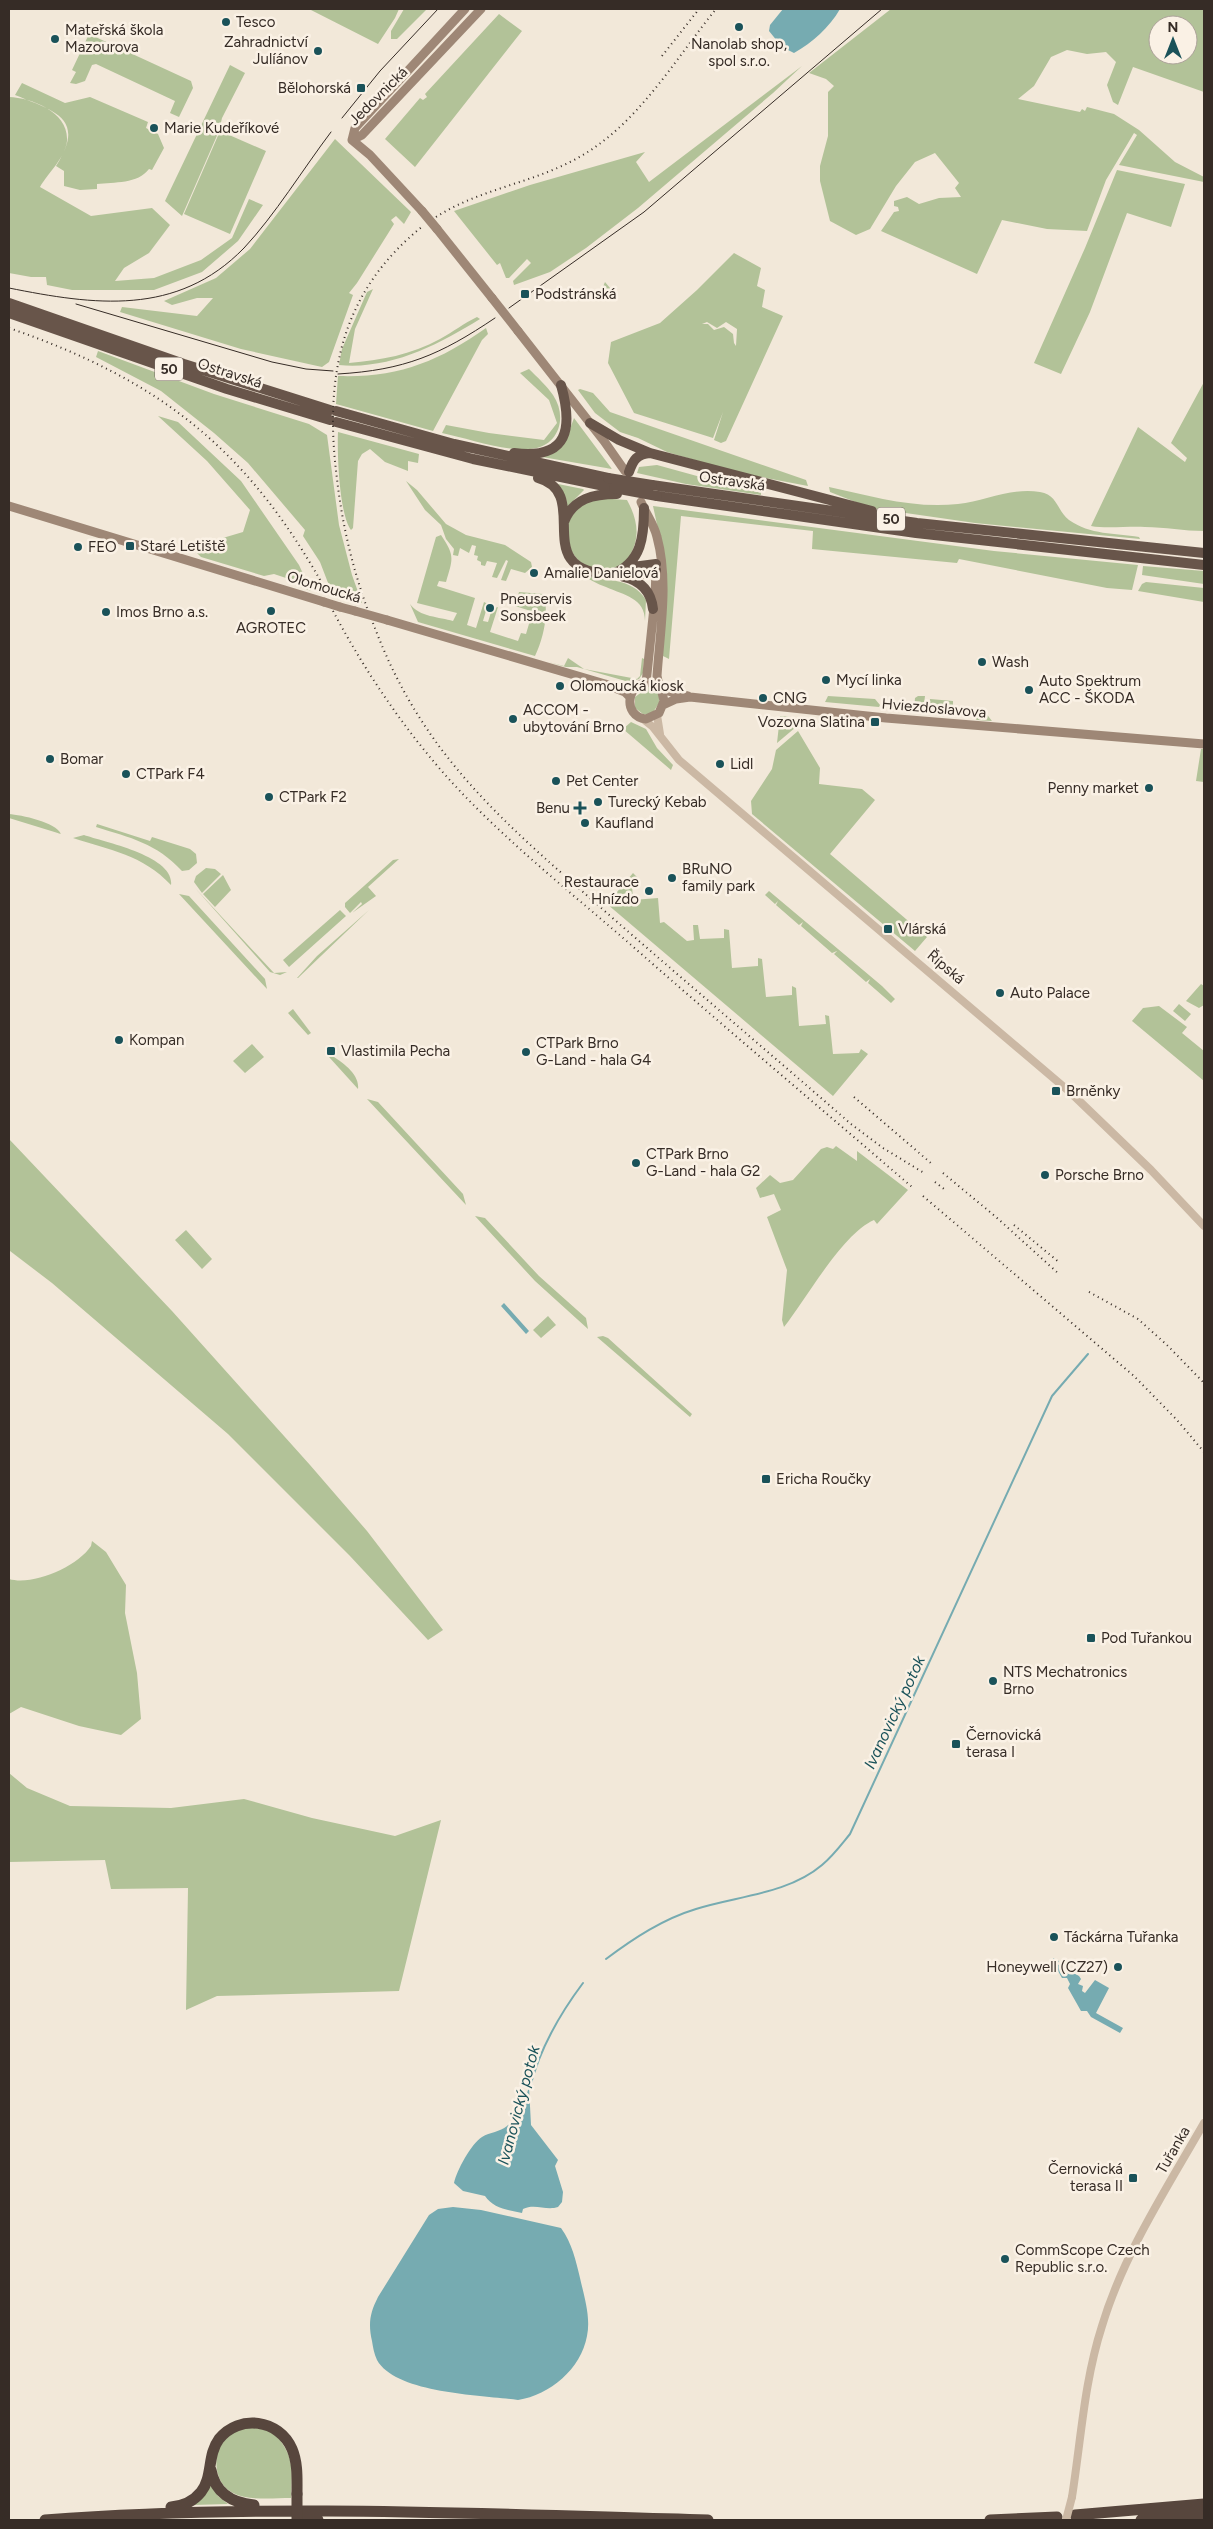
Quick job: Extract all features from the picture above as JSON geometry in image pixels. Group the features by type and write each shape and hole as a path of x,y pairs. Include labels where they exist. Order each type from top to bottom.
{"highway":[{"name":"Ostravská","path":"9,303 333,416"},
{"name":"Ostravská","path":"9,313 227,389 333,416 420,441 608,478 917,523 1204,553"},
{"name":"50","path":"446,446 521,454 543,452 554,447 563,436 567,424 567,412 561,385"},
{"path":"567,412 577,407"},
{"name":"50","path":"590,423 619,440 650,453 917,523"},
{"name":"Ostravská","path":"446,446 501,466 615,491 916,533 1204,565"},
{"path":"627,472 638,456 650,453"},
{"name":"50","path":"501,466 546,481 556,487 563,502 564,546 574,562 592,573 630,575 656,570"},
{"name":"50","path":"564,526 570,511 578,503 615,491"},
{"path":"613,574 626,568 637,555 642,544 642,505"},
{"path":"626,568 656,570"},
{"name":"50","path":"613,574 632,579 643,586 651,596 657,613"},
{"path":"90,2517 107,2513 187,2504 204,2488 216,2442 228,2430 244,2423 267,2425 282,2434 291,2448 296,2470 297,2520"},
{"path":"210,2466 214,2482 220,2491 234,2501 254,2505 291,2506 315,2515"},
{"path":"990,2520 1066,2517 1204,2504"},
{"path":"45,2520 192,2512 708,2520"},
{"path":"1142,2520 1204,2514"},
{"path":"306,2520 315,2515"}],"main road":[{"name":"Jedovnická","path":"352,140 355,128 465,9"},
{"name":"Jedovnická","path":"352,140 362,135 481,9"},
{"path":"352,140 370,155 437,229 561,385 627,472"},
{"path":"635,688 630,697 632,711 643,719 657,715 663,705 657,676 656,570 642,505"},
{"path":"642,505 655,530 662,588 646,683"},
{"name":"Olomoucká","path":"9,506 340,607 605,684 625,692 630,697"},
{"path":"605,684 635,688 646,683 690,697"},
{"name":"Hviezdoslavova","path":"663,705 672,700 690,697 886,718 1204,744"}],"street":[{"path":"657,715 661,739"},
{"name":"Řípská","path":"643,719 653,727 679,760 1071,1092 1151,1170 1204,1226"},
{"name":"Tuřanka","path":"1066,2517 1072,2498 1089,2376 1102,2325 1121,2274 1204,2123"}],"green space":[{"path":"309,9 399,9 378,44"},
{"path":"404,9 427,9 397,39 391,39 391,31"},
{"path":"891,9 1204,9 1204,92 1133,67 1118,105 1113,102 1107,85 1116,62 1106,52 1087,54 1067,50 1051,57 1034,86 1018,99 1080,112 1082,109 1085,111 1087,107 1114,114 1139,130 1175,162 1204,177 1204,182 1119,165 1137,135 1134,133 1106,180 1087,231 1047,229 1002,220 977,274 881,231 894,212 899,211 898,207 894,206 894,201 907,197 919,204 939,198 961,197 955,188 959,183 935,153 915,162 896,186 870,229 856,235 830,221 820,181 820,166 828,136 828,92 834,86 826,79 809,73"},
{"path":"499,14 522,31 415,167 385,139 420,98 423,100 427,97 425,94"},
{"path":"89,34 191,81 193,88 179,117 170,113 175,101 96,64 92,65 85,81 76,84 70,83 76,72 72,70"},
{"path":"230,65 245,73 222,118 219,131 182,216 165,201"},
{"path":"802,66 638,208 586,248 550,272 514,285 513,281 531,263 527,259 509,278 506,278 500,263 497,265 454,211 530,185 645,152 636,162 649,182"},
{"path":"22,83 65,103 90,97 148,122 146,128 158,134 164,148 152,170 149,169 132,180 97,184 97,189 80,190 64,186 64,171 56,166 65,150 68,137 67,127 62,119 53,112 15,95"},
{"path":"9,97 28,100 47,108 62,122 66,131 66,147 40,187 91,216 152,208 170,225 149,253 124,268 115,281 154,278 201,260 232,238 249,199 263,205 238,241 202,272 154,290 72,290 47,285 46,277 31,277 9,273"},
{"path":"220,131 266,151 230,234 184,214"},
{"path":"335,139 411,212 404,224 396,216 391,220 394,224 349,293 353,295 329,362 322,367 241,349 120,312 122,307 197,316 213,298 197,298 172,305 164,301 216,278 250,249"},
{"path":"1117,170 1185,184 1171,227 1127,213 1090,312 1061,374 1034,363"},
{"path":"734,253 761,268 757,286 765,290 762,307 783,316 726,441 721,443 714,440 723,412 713,438 634,413 608,363 611,342 660,323","holes":["707,322 717,328 726,322 737,329 736,346 733,334 724,327 714,330 708,324 702,324"]},
{"path":"605,282 615,294 597,301"},
{"path":"373,289 355,329 349,363 407,353 429,345 477,317 480,319 447,338 413,354 377,364 339,365 342,349 367,292"},
{"path":"486,328 488,334 482,340 433,431 336,404 338,376 379,374 416,366 451,350"},
{"path":"98,351 214,394 309,424 327,435 339,525 352,575 362,603 330,588 320,562 303,536 305,530 248,463 161,391 96,357"},
{"path":"529,369 545,385 558,404 560,421 558,430 548,443 530,449 509,448 442,433 446,425 544,440 557,423 549,400 520,373"},
{"path":"1204,382 1204,531 1152,527 1091,526 1138,427 1185,462 1187,458 1171,443"},
{"path":"578,390 593,393 610,412 806,480 808,486 739,473 667,452 638,438 620,432 595,413"},
{"path":"158,416 178,422 241,481 299,565 311,591 298,586 295,581 274,574 264,576 201,557 197,553 216,540 243,532 250,510 207,461"},
{"path":"574,418 612,469 542,457 553,452 570,429"},
{"path":"338,432 419,454 418,463 408,461 408,471 385,462 370,449 362,454 358,461 353,528 351,530 347,522 341,497"},
{"path":"657,465 726,484 753,487 761,491 761,495 686,484 637,473 639,467"},
{"path":"406,481 417,490 446,524 466,535 505,545 531,562 532,567 525,573 511,569 506,581 501,580 508,561 506,560 497,578 492,577 497,563 487,561 485,566 481,565 481,562 477,560 478,556 474,555 476,546 472,545 469,553 460,548 458,556 453,555 454,549 446,539 441,525 425,510"},
{"path":"558,484 584,490 567,507 566,499"},
{"path":"829,487 893,501 925,505 958,504 1019,491 1040,492 1050,496 1065,516 1077,525 1103,533 1139,537 1140,539 975,523 871,508 830,492"},
{"path":"597,498 627,500 635,521 637,534 630,555 632,557 616,569 601,571 587,567 576,558 569,546 567,532 570,519 580,507"},
{"path":"653,506 994,551 1138,565 1132,590 1107,588 959,559 957,563 812,549 813,531 681,516 669,659 663,656 663,552"},
{"path":"441,535 451,553 451,562 446,582 439,581 437,586 475,598 467,625 476,628 484,602 488,604 483,621 488,622 492,609 498,607 490,632 518,641 521,633 526,634 531,617 535,615 534,618 538,619 539,617 537,613 515,606 519,592 543,594 546,609 545,625 535,656 418,622 410,604 424,614 453,621 457,613 417,603 436,537"},
{"path":"1143,566 1204,571 1204,584 1142,575"},
{"path":"580,574 625,583 640,592 646,600 645,621 641,607 632,598"},
{"path":"1146,582 1204,588 1204,602 1138,591 1142,584"},
{"path":"568,658 584,669 637,679 640,676 642,658 644,659 643,673 639,679 629,682 577,667 566,667 548,662 564,666"},
{"path":"650,686 659,692 659,703 652,714 643,714 635,708 635,697"},
{"path":"828,696 875,699 880,705 879,707 825,702"},
{"path":"925,696 923,712 914,711 915,698"},
{"path":"930,699 953,701 953,707 962,709 964,716 929,712"},
{"path":"976,710 985,712 992,721 977,720 973,717"},
{"path":"780,716 790,717 796,727 777,743"},
{"path":"631,722 646,729 657,748 673,765 671,770 623,729"},
{"path":"798,731 820,768 819,784 862,789 875,800 830,854 927,937 915,951 752,814 751,801 772,769 776,750"},
{"path":"1201,749 1204,749 1204,782 1196,781"},
{"path":"9,814 46,823 61,834 9,818"},
{"path":"97,824 150,841 152,837 190,849 196,854 197,863 189,870 182,871 163,854 153,848 132,838 96,827"},
{"path":"84,835 121,846 151,858 162,866 169,875 171,885 160,875 137,860 113,850 73,838"},
{"path":"399,859 368,887 376,896 352,913 362,904 361,902 350,913 345,907 345,903 393,860"},
{"path":"206,868 215,869 221,874 202,893 194,882 196,876"},
{"path":"633,873 639,879 640,884 632,885 633,900 658,898 660,923 664,922 687,941 694,940 693,925 698,925 700,939 724,938 724,929 729,930 732,968 758,966 758,958 762,959 766,997 792,995 792,986 796,988 799,1026 826,1024 825,1015 829,1016 833,1054 859,1053 861,1049 868,1054 833,1096 607,904"},
{"path":"223,875 231,890 215,907 203,894"},
{"path":"195,888 274,973 287,972 280,975 270,972"},
{"path":"769,891 895,999 891,1003 868,983 870,979 866,982 834,954 837,951 832,953 801,926 803,922 799,925 776,905 778,901 775,904 765,895"},
{"path":"179,894 189,896 265,979 267,989"},
{"path":"340,910 346,916 289,967 283,960"},
{"path":"369,910 298,978 297,978 317,956"},
{"path":"1201,984 1204,986 1204,1005 1199,1008 1186,1001"},
{"path":"1179,1004 1191,1014 1185,1021 1173,1011"},
{"path":"1159,1006 1187,1027 1182,1033 1204,1051 1204,1081 1132,1021 1143,1008"},
{"path":"293,1009 311,1033 308,1035 288,1013"},
{"path":"252,1044 264,1057 245,1073 233,1061"},
{"path":"331,1055 353,1073 358,1089 329,1057"},
{"path":"367,1099 378,1102 463,1194 466,1205"},
{"path":"9,1139 172,1311 310,1465 367,1531 443,1630 428,1640 350,1556 228,1434 52,1283 10,1251"},
{"path":"836,1146 857,1161 857,1151 908,1190 877,1224 874,1220 862,1227 838,1252 784,1327 782,1320 787,1270 767,1217 781,1210 774,1194 760,1198 756,1188 770,1175 780,1183 793,1180 821,1149 827,1147 833,1149"},
{"path":"475,1216 485,1218 539,1276 586,1318 588,1329 535,1281"},
{"path":"186,1230 212,1259 202,1269 175,1240"},
{"path":"548,1316 556,1325 541,1338 533,1330"},
{"path":"603,1336 608,1338 692,1414 690,1417 597,1337"},
{"path":"92,1541 106,1552 126,1585 125,1613 137,1673 141,1719 121,1735 79,1726 21,1707 9,1714 9,1579 30,1580 65,1568 84,1554 91,1546"},
{"path":"9,1773 27,1788 70,1806 171,1808 244,1799 312,1818 395,1836 441,1820 399,1991 217,1996 186,2010 188,1888 111,1889 105,1860 9,1862"},
{"path":"244,2426 273,2431 280,2440 291,2462 291,2498 239,2496 227,2489 222,2483 216,2463 219,2448 226,2437"},
{"path":"211,2483 218,2496 228,2504 194,2505"}],"water":[{"path":"783,9 840,9 820,34 794,53 782,47 769,31 770,25"},
{"path":"504,1303 529,1331 526,1334 501,1306"},
{"path":"1053,1958 1059,1961 1057,1964 1079,1976 1081,1979 1078,1984 1083,1986 1082,1991 1085,1993 1095,1980 1109,1988 1096,2013 1123,2028 1120,2033 1091,2017 1087,2011 1081,2011 1068,1988 1070,1984 1067,1978 1062,1978 1053,1962"},
{"path":"529,2087 531,2125 558,2160 555,2166 563,2192 562,2202 558,2207 527,2207 523,2209 522,2213 496,2206 485,2196 463,2191 454,2183 461,2165 473,2145 482,2137 501,2130 511,2122 521,2108"},
{"path":"453,2207 481,2210 561,2228 571,2246 586,2307 588,2321 587,2336 584,2348 571,2369 541,2393 518,2400 442,2391 402,2380 387,2371 377,2360 373,2348 370,2323 373,2308 378,2297 429,2215 438,2209"}],"waterway":[{"name":"Ivanovický potok","path":"606,1959 649,1930 684,1913 762,1893 809,1875 822,1865 850,1834 1052,1396 1088,1354"},
{"name":"Ivanovický potok","path":"530,2087 539,2059 551,2032 583,1983"}],"tram line":[{"path":"342,118 380,71 438,9"},
{"path":"509,308 644,212 882,9"},
{"path":"9,288 72,299 103,301 133,300 163,295 191,286 218,270 244,248 278,207 331,132"},
{"path":"76,304 272,362 306,369 333,371"},
{"path":"338,374 383,369 421,358 457,342 495,318"}],"railway":[{"path":"662,56 699,9"},
{"path":"436,217 469,200 554,170 593,148 614,132 651,94 716,9"},
{"path":"367,608 352,560 339,495 333,406 337,372 344,339 356,308 373,279 395,252 423,226"},
{"path":"9,328 64,349 113,372 157,398 198,428 234,462 268,501 299,545 329,596"},
{"path":"333,611 371,676 400,718 430,758 490,821 735,1036 912,1187"},
{"path":"373,623 394,672 418,715 444,753 474,789 506,822 616,921 851,1124 883,1148 924,1173"},
{"path":"854,1097 932,1164"},
{"path":"943,1173 996,1217 1059,1274"},
{"path":"935,1182 944,1189"},
{"path":"923,1196 1134,1376 1177,1420 1204,1452"},
{"path":"1014,1225 1060,1263"},
{"path":"1089,1292 1138,1319 1167,1345 1204,1383"}],"place":[{"name":"Tesco","path":"226,22"},
{"name":"Nanolab shop, spol s.r.o.","path":"739,27"},
{"name":"Mateřská škola Mazourova","path":"55,39"},
{"name":"Zahradnictví Julíánov","path":"318,51"},
{"name":"Bělohorská","path":"361,88"},
{"name":"Marie Kudeříkové","path":"154,128"},
{"name":"Podstránská","path":"525,294"},
{"name":"Staré Letiště","path":"130,546"},
{"name":"FEO","path":"78,547"},
{"name":"Amalie Danielová","path":"534,573"},
{"name":"Pneuservis Sonsbeek","path":"490,608"},
{"name":"AGROTEC","path":"271,611"},
{"name":"Imos Brno a.s.","path":"106,612"},
{"name":"Wash","path":"982,662"},
{"name":"Mycí linka","path":"826,680"},
{"name":"Olomoucká kiosk","path":"560,686"},
{"name":"Auto Spektrum ACC - ŠKODA","path":"1029,690"},
{"name":"CNG","path":"763,698"},
{"name":"ACCOM - ubytování Brno","path":"513,719"},
{"name":"Vozovna Slatina","path":"875,722"},
{"name":"Bomar","path":"50,759"},
{"name":"Lidl","path":"720,764"},
{"name":"CTPark F4","path":"126,774"},
{"name":"Pet Center","path":"556,781"},
{"name":"Penny market","path":"1149,788"},
{"name":"CTPark F2","path":"269,797"},
{"name":"Turecký Kebab","path":"598,802"},
{"name":"Benu","path":"580,808"},
{"name":"Kaufland","path":"585,823"},
{"name":"BRuNO family park","path":"672,878"},
{"name":"Restaurace Hnízdo","path":"649,891"},
{"name":"Vlárská","path":"888,929"},
{"name":"Auto Palace","path":"1000,993"},
{"name":"Kompan","path":"119,1040"},
{"name":"Vlastimila Pecha","path":"331,1051"},
{"name":"CTPark Brno G-Land - hala G4","path":"526,1052"},
{"name":"Brněnky","path":"1056,1091"},
{"name":"CTPark Brno G-Land - hala G2","path":"636,1163"},
{"name":"Porsche Brno","path":"1045,1175"},
{"name":"Ericha Roučky","path":"766,1479"},
{"name":"Pod Tuřankou","path":"1091,1638"},
{"name":"NTS Mechatronics Brno","path":"993,1681"},
{"name":"Černovická terasa I","path":"956,1744"},
{"name":"Táckárna Tuřanka","path":"1054,1937"},
{"name":"Honeywell (CZ27)","path":"1118,1967"},
{"name":"Černovická terasa II","path":"1133,2178"},
{"name":"CommScope Czech Republic s.r.o.","path":"1005,2259"}]}
